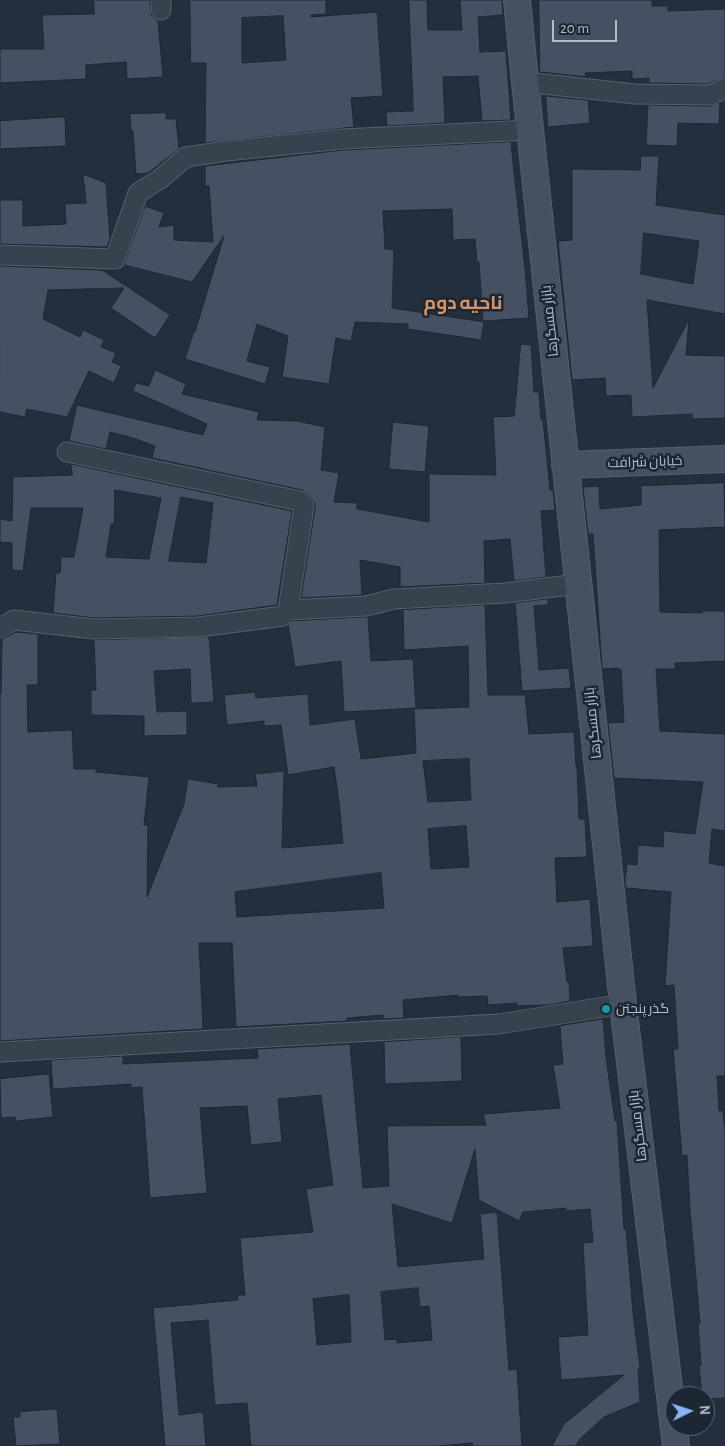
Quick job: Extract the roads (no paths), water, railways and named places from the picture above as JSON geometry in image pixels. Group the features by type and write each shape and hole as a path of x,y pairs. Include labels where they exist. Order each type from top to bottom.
{"street":[{"name":"بازار مسگرها","path":"517,0 524,82 623,1004 676,1446"},
{"path":"524,82 635,94 711,95 725,88"},
{"path":"0,255 115,259 138,193 160,179 186,157 342,139 530,130"},
{"path":"0,628 14,620 94,629 199,626 283,616 288,610 304,506 300,501 67,452"},
{"name":"خیابان شرافت","path":"565,465 725,459"},
{"path":"288,610 366,606 394,598 505,592 578,584"},
{"path":"0,1052 499,1024 623,1004"}],"place":[{"name":"گذر پنجتن","path":"606,1009"}],"district":[{"name":"ناحیه دوم","path":"463,303"}]}
